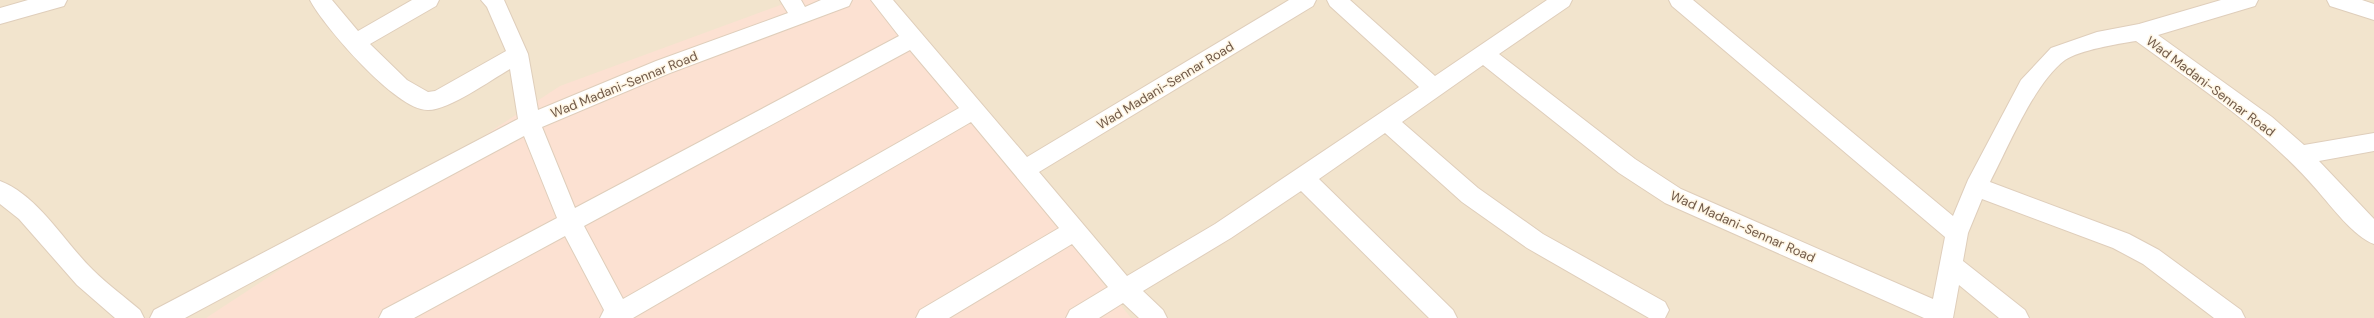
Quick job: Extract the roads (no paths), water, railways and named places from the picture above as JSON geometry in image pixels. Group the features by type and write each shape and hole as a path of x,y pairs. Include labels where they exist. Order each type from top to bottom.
{"street":[{"path":"0,16 57,0"},
{"path":"320,0 357,42 376,67 415,97 427,101 441,98 518,54"},
{"path":"357,42 429,0"},
{"path":"790,0 801,17"},
{"name":"Wad Madani-Sennar Road","path":"162,318 529,123 663,67 801,17 842,0"},
{"path":"881,0 1124,289 1155,318"},
{"name":"Wad Madani-Sennar Road","path":"1024,171 1306,0"},
{"path":"1337,0 1433,88"},
{"path":"1078,318 1222,231 1303,178 1385,120 1562,0"},
{"path":"1679,0 1957,233"},
{"path":"2139,32 2248,0"},
{"path":"2337,0 2367,8"},
{"path":"494,1 518,54 529,123 570,223 618,317 810,202 973,110"},
{"name":"Wad Madani-Sennar Road","path":"1484,54 1627,166 1673,196 1941,316 1957,233 1976,187 2029,86 2058,54 2097,40 2139,32 2264,123 2300,155 2344,204 2374,234"},
{"path":"391,318 914,38"},
{"path":"1385,120 1470,195 1535,241 1657,310"},
{"path":"2300,155 2374,142"},
{"path":"1303,178 1445,318"},
{"path":"1976,187 2121,241 2151,257 2233,318"},
{"path":"0,192 27,212 85,278 132,318"},
{"path":"928,318 1075,230"},
{"path":"1950,264 2017,318"}]}
